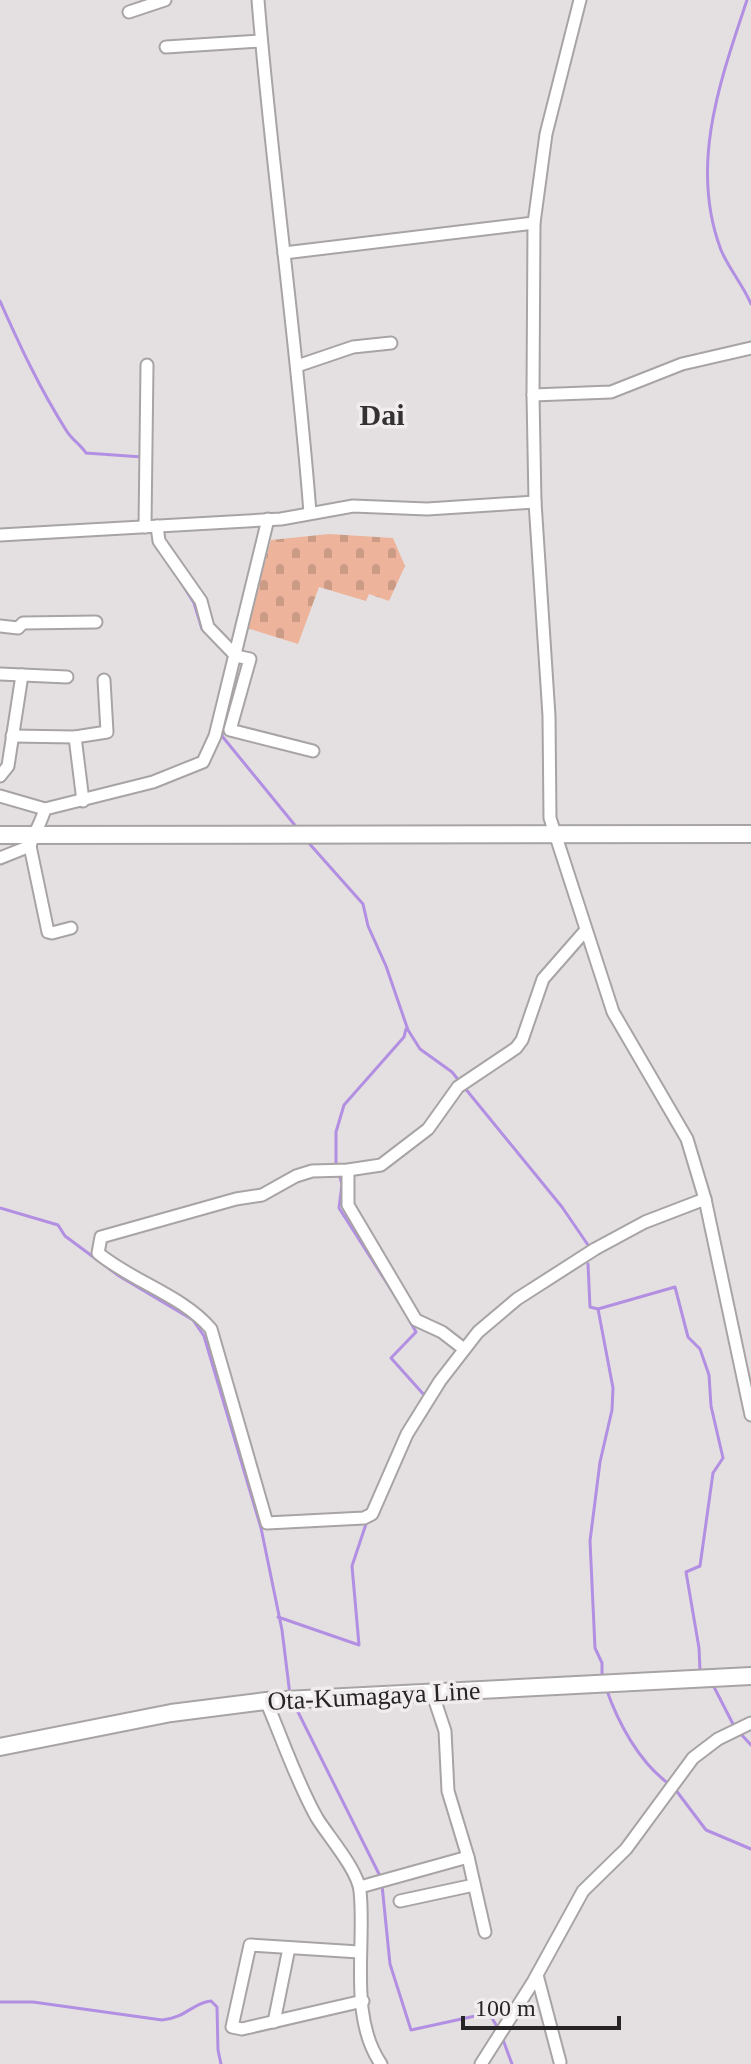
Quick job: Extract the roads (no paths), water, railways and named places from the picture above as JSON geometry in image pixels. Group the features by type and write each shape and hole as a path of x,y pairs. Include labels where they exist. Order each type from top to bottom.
{"street":[{"path":"129,12 165,0"},
{"path":"258,0 268,129 297,366 310,513"},
{"path":"580,0 546,134 534,223 535,502 549,716 550,818 613,1012 687,1139 705,1199 751,1415"},
{"path":"166,47 261,41"},
{"path":"284,253 534,223"},
{"path":"297,366 353,347 391,343"},
{"path":"533,395 611,392 682,364 751,348"},
{"path":"147,365 149,527 201,601 208,627 236,656 250,659 230,730 313,751"},
{"path":"0,535 268,519 353,506 427,509 535,502"},
{"path":"0,796 45,809 153,782 203,762 215,736 268,519"},
{"path":"0,626 18,628 23,623 96,622"},
{"path":"0,674 67,677"},
{"path":"0,776 8,766 22,675"},
{"path":"12,736 75,737 107,732 104,680"},
{"path":"75,737 83,801"},
{"path":"0,858 32,840 45,809"},
{"path":"0,835 32,840 751,834"},
{"path":"32,840 48,932 71,928"},
{"path":"585,931 543,979 522,1040 516,1048 461,1085 428,1129 381,1165 312,1171 296,1176 262,1195 236,1199 101,1237 98,1253 116,1268 198,1313 211,1329 267,1523 368,1516 407,1434 478,1332 517,1299 595,1249 645,1222 705,1199"},
{"path":"346,1170 348,1205 416,1320 442,1332 464,1349"},
{"name":"Ota-Kumagaya Line","path":"0,1747 171,1713 266,1701 751,1676"},
{"path":"432,1692 445,1731 448,1791 468,1857 485,1932"},
{"path":"266,1701 317,1817 339,1848 360,1887 359,1952 363,2001 367,2030 381,2064"},
{"path":"481,2064 537,1975 583,1891 626,1849 693,1758 747,1724"},
{"path":"360,1887 468,1857"},
{"path":"400,1901 474,1885"},
{"path":"359,1952 250,1945 232,2027 242,2029 363,2001"},
{"path":"274,2022 289,1948"},
{"path":"537,1975 560,2062"}],"waterway":[{"path":"747,0 718,93 708,155 708,187 721,250 751,304"},
{"path":"0,301 39,383 70,436 86,453 142,457"},
{"path":"177,576 194,603 202,629 209,636"},
{"path":"232,688 222,736 298,829"},
{"path":"307,841 363,904 368,926 386,966 408,1030 420,1049 452,1072 460,1082"},
{"path":"399,1302 339,1208 342,1184 336,1164 336,1132 344,1105 404,1037 406,1029"},
{"path":"464,1087 562,1207 588,1245"},
{"path":"0,1208 58,1225 65,1236 119,1276 193,1320 204,1336 261,1528 282,1630 290,1695"},
{"path":"588,1264 590,1307 598,1309 675,1287 688,1337 700,1349 709,1375 711,1406 723,1458 713,1473 700,1566 686,1572 700,1670"},
{"path":"598,1309 613,1388 590,1541 595,1648 602,1663 602,1676"},
{"path":"411,1323 416,1332 391,1358 424,1398"},
{"path":"278,1617 359,1645 352,1566 367,1521"},
{"path":"714,1687 735,1728"},
{"path":"606,1688 631,1741 648,1765 669,1784"},
{"path":"295,1706 381,1878"},
{"path":"740,1733 751,1745"},
{"path":"675,1789 706,1830 751,1849"},
{"path":"382,1885 390,1964 411,2030 489,2013 499,2030"},
{"path":"0,2002 33,2002 162,2020 211,2001 217,2007 221,2064"},
{"path":"502,2037 512,2064"},
{"path":"366,2046 374,2064"}],"district":[{"name":"Dai","path":"382,414"}]}
